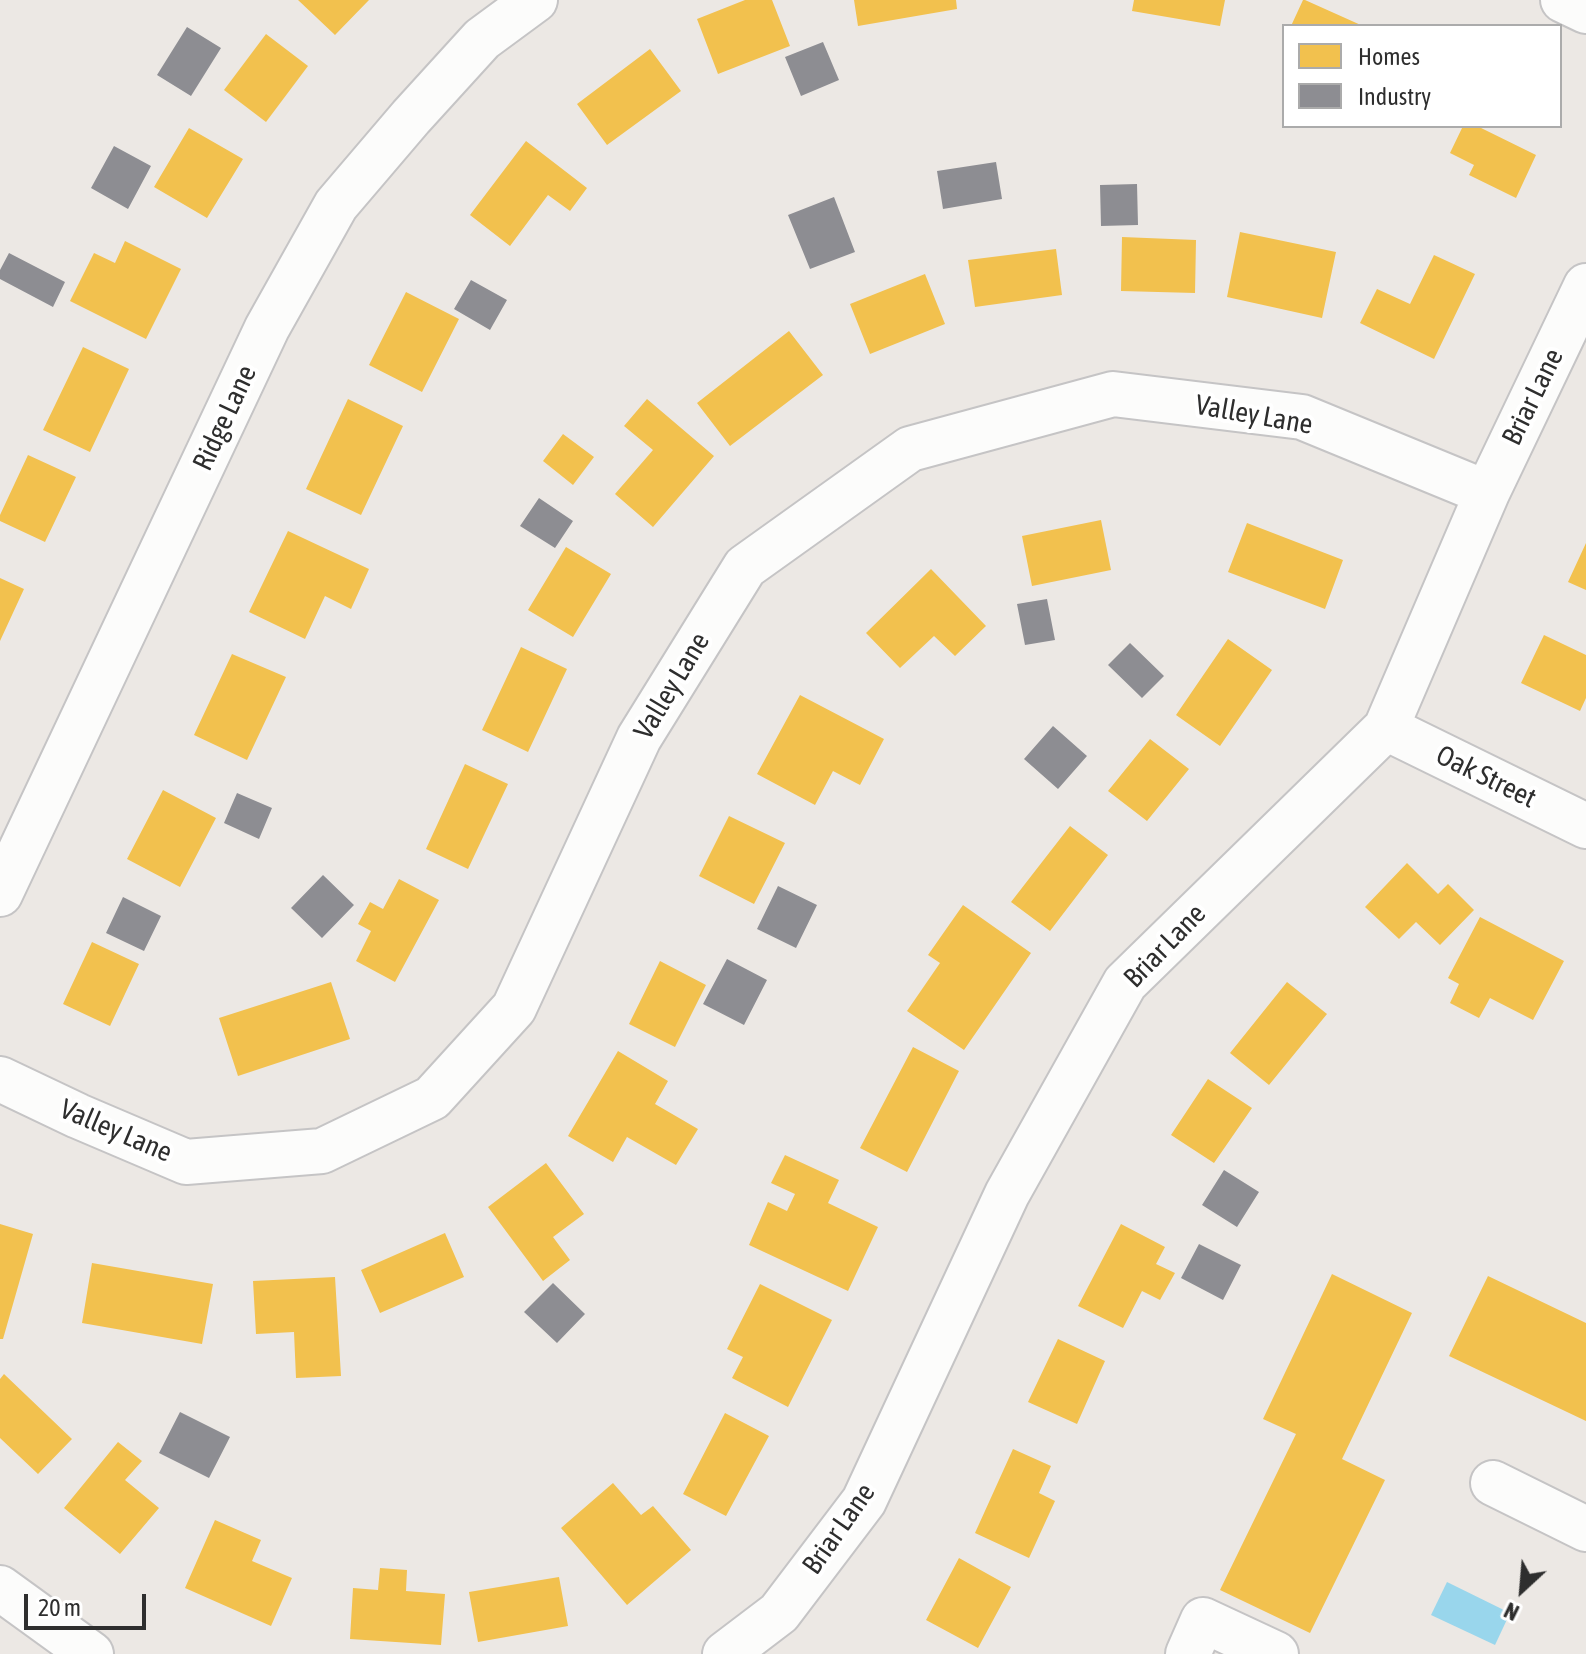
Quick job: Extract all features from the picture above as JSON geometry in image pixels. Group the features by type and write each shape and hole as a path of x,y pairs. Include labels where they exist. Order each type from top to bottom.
{"street":[{"name":"Ridge Lane","path":"0,894 267,328 336,205 482,39 535,0"},
{"path":"1563,0 1586,11"},
{"name":"Briar Lane","path":"725,1654 779,1613 864,1501 1007,1194 1125,983 1386,728 1487,493 1586,286"},
{"name":"Valley Lane","path":"0,1079 186,1162 322,1151 432,1098 514,1008 639,738 745,567 910,449 1113,394 1302,417 1487,493"},
{"name":"Oak Street","path":"1386,728 1586,826"},
{"path":"1493,1483 1586,1529"},
{"path":"0,1588 91,1654"},
{"path":"1188,1654 1203,1620 1276,1654"}],"water":[{"path":"1447,1582 1510,1613 1495,1645 1431,1615"}],"building: Homes":[{"path":"298,0 369,0 335,35"},
{"path":"745,0 772,0 790,46 718,74 697,19"},
{"path":"854,0 956,0 957,9 858,26"},
{"path":"1134,0 1225,0 1220,26 1132,11"},
{"path":"1305,0 1359,24 1292,24"},
{"path":"266,34 308,66 266,122 224,90"},
{"path":"650,49 681,91 607,145 577,104"},
{"path":"189,128 243,159 207,218 154,187"},
{"path":"1462,128 1481,128 1536,155 1516,198 1469,175 1474,165 1450,153"},
{"path":"526,141 587,188 570,211 548,195 510,246 470,215"},
{"path":"1240,232 1336,252 1322,318 1227,297"},
{"path":"1122,237 1196,240 1195,293 1121,291"},
{"path":"125,241 181,269 146,339 70,301 94,253 115,263"},
{"path":"1056,249 1062,295 975,307 968,260"},
{"path":"1434,255 1475,274 1434,359 1360,323 1377,289 1410,304"},
{"path":"925,274 945,324 870,354 850,304"},
{"path":"406,292 459,319 422,392 369,365"},
{"path":"789,331 823,375 730,446 697,403"},
{"path":"83,347 129,369 90,452 43,430"},
{"path":"348,399 403,426 361,515 306,489"},
{"path":"647,399 714,456 653,527 615,494 653,450 624,426"},
{"path":"563,434 594,457 573,485 543,461"},
{"path":"28,455 76,477 45,542 0,521"},
{"path":"1101,520 1111,570 1032,586 1022,536"},
{"path":"1247,523 1343,560 1325,609 1228,572"},
{"path":"288,531 369,569 351,609 325,596 305,639 249,612"},
{"path":"1586,543 1586,590 1568,582"},
{"path":"566,547 611,574 573,637 528,610"},
{"path":"931,569 986,626 955,656 934,636 900,668 866,633"},
{"path":"0,578 24,589 0,641"},
{"path":"1544,635 1586,655 1586,698 1580,711 1521,683"},
{"path":"1228,639 1272,670 1220,746 1176,715"},
{"path":"521,647 567,669 528,752 482,730"},
{"path":"232,654 286,677 247,760 194,735"},
{"path":"800,695 884,739 860,785 833,771 815,805 757,774"},
{"path":"1150,739 1189,769 1147,821 1108,791"},
{"path":"465,764 508,784 468,869 426,849"},
{"path":"163,790 216,818 180,887 127,859"},
{"path":"729,816 785,843 754,904 699,876"},
{"path":"1070,826 1108,855 1050,931 1011,902"},
{"path":"1407,863 1438,894 1448,884 1474,910 1440,945 1416,922 1399,939 1365,907"},
{"path":"399,879 439,900 395,982 356,961 371,931 358,924 370,902 383,909"},
{"path":"963,905 1031,953 964,1050 907,1011 940,963 928,955"},
{"path":"1480,917 1564,961 1533,1020 1490,998 1479,1018 1450,1003 1459,984 1448,978"},
{"path":"92,942 139,964 110,1026 63,1004"},
{"path":"660,961 706,985 675,1047 629,1024"},
{"path":"331,982 350,1039 238,1076 219,1018"},
{"path":"1287,982 1327,1014 1269,1085 1230,1053"},
{"path":"913,1047 959,1071 907,1172 860,1148"},
{"path":"618,1051 668,1081 655,1104 698,1129 676,1165 627,1137 613,1162 568,1136"},
{"path":"1208,1079 1252,1108 1214,1163 1171,1135"},
{"path":"785,1155 839,1180 828,1203 878,1227 848,1291 749,1245 768,1202 787,1211 795,1194 771,1183"},
{"path":"546,1163 584,1214 553,1237 570,1260 543,1281 488,1207"},
{"path":"0,1224 33,1234 3,1339 0,1339"},
{"path":"1121,1224 1165,1247 1156,1264 1175,1273 1160,1300 1142,1291 1123,1328 1078,1306"},
{"path":"445,1233 464,1277 380,1313 361,1270"},
{"path":"92,1263 213,1284 202,1344 82,1323"},
{"path":"1332,1274 1412,1313 1342,1459 1385,1480 1310,1633 1220,1590 1296,1434 1263,1419"},
{"path":"1488,1276 1586,1323 1586,1421 1449,1356"},
{"path":"335,1277 341,1376 296,1378 294,1332 256,1334 253,1281"},
{"path":"760,1284 832,1320 788,1407 732,1378 743,1357 727,1349"},
{"path":"1058,1339 1105,1361 1077,1424 1028,1402"},
{"path":"4,1374 72,1439 38,1474 0,1438 0,1379"},
{"path":"725,1413 769,1436 726,1516 683,1494"},
{"path":"118,1442 142,1461 125,1480 159,1508 120,1554 64,1508"},
{"path":"1013,1449 1051,1466 1039,1493 1055,1501 1029,1558 975,1533"},
{"path":"613,1483 641,1515 653,1506 691,1550 627,1605 561,1528"},
{"path":"215,1520 261,1540 252,1561 292,1578 271,1626 185,1588"},
{"path":"959,1558 1011,1587 978,1648 926,1620"},
{"path":"380,1568 407,1570 406,1591 445,1594 441,1645 350,1639 353,1588 378,1590"},
{"path":"559,1577 568,1626 478,1642 469,1592"}],"building: Industry":[{"path":"187,27 221,48 191,96 157,75"},
{"path":"823,42 839,80 801,96 785,57"},
{"path":"114,146 151,166 128,209 91,188"},
{"path":"996,162 1002,199 943,209 937,171"},
{"path":"1137,184 1138,225 1101,226 1100,185"},
{"path":"834,197 855,252 810,269 788,215"},
{"path":"9,253 65,282 53,307 0,279 0,270"},
{"path":"471,280 507,300 490,330 454,309"},
{"path":"539,498 573,521 555,548 520,526"},
{"path":"1047,599 1055,640 1025,645 1017,604"},
{"path":"1130,643 1164,676 1142,698 1108,665"},
{"path":"1053,726 1087,756 1058,789 1024,759"},
{"path":"237,793 272,808 259,839 224,823"},
{"path":"323,875 354,905 322,938 291,908"},
{"path":"778,886 817,905 796,948 757,929"},
{"path":"123,897 161,916 144,951 106,933"},
{"path":"727,959 767,980 744,1025 703,1004"},
{"path":"1224,1170 1259,1192 1237,1227 1202,1205"},
{"path":"1199,1244 1241,1265 1223,1300 1181,1278"},
{"path":"553,1283 585,1314 557,1343 524,1312"},
{"path":"180,1412 230,1437 209,1478 159,1453"}]}
